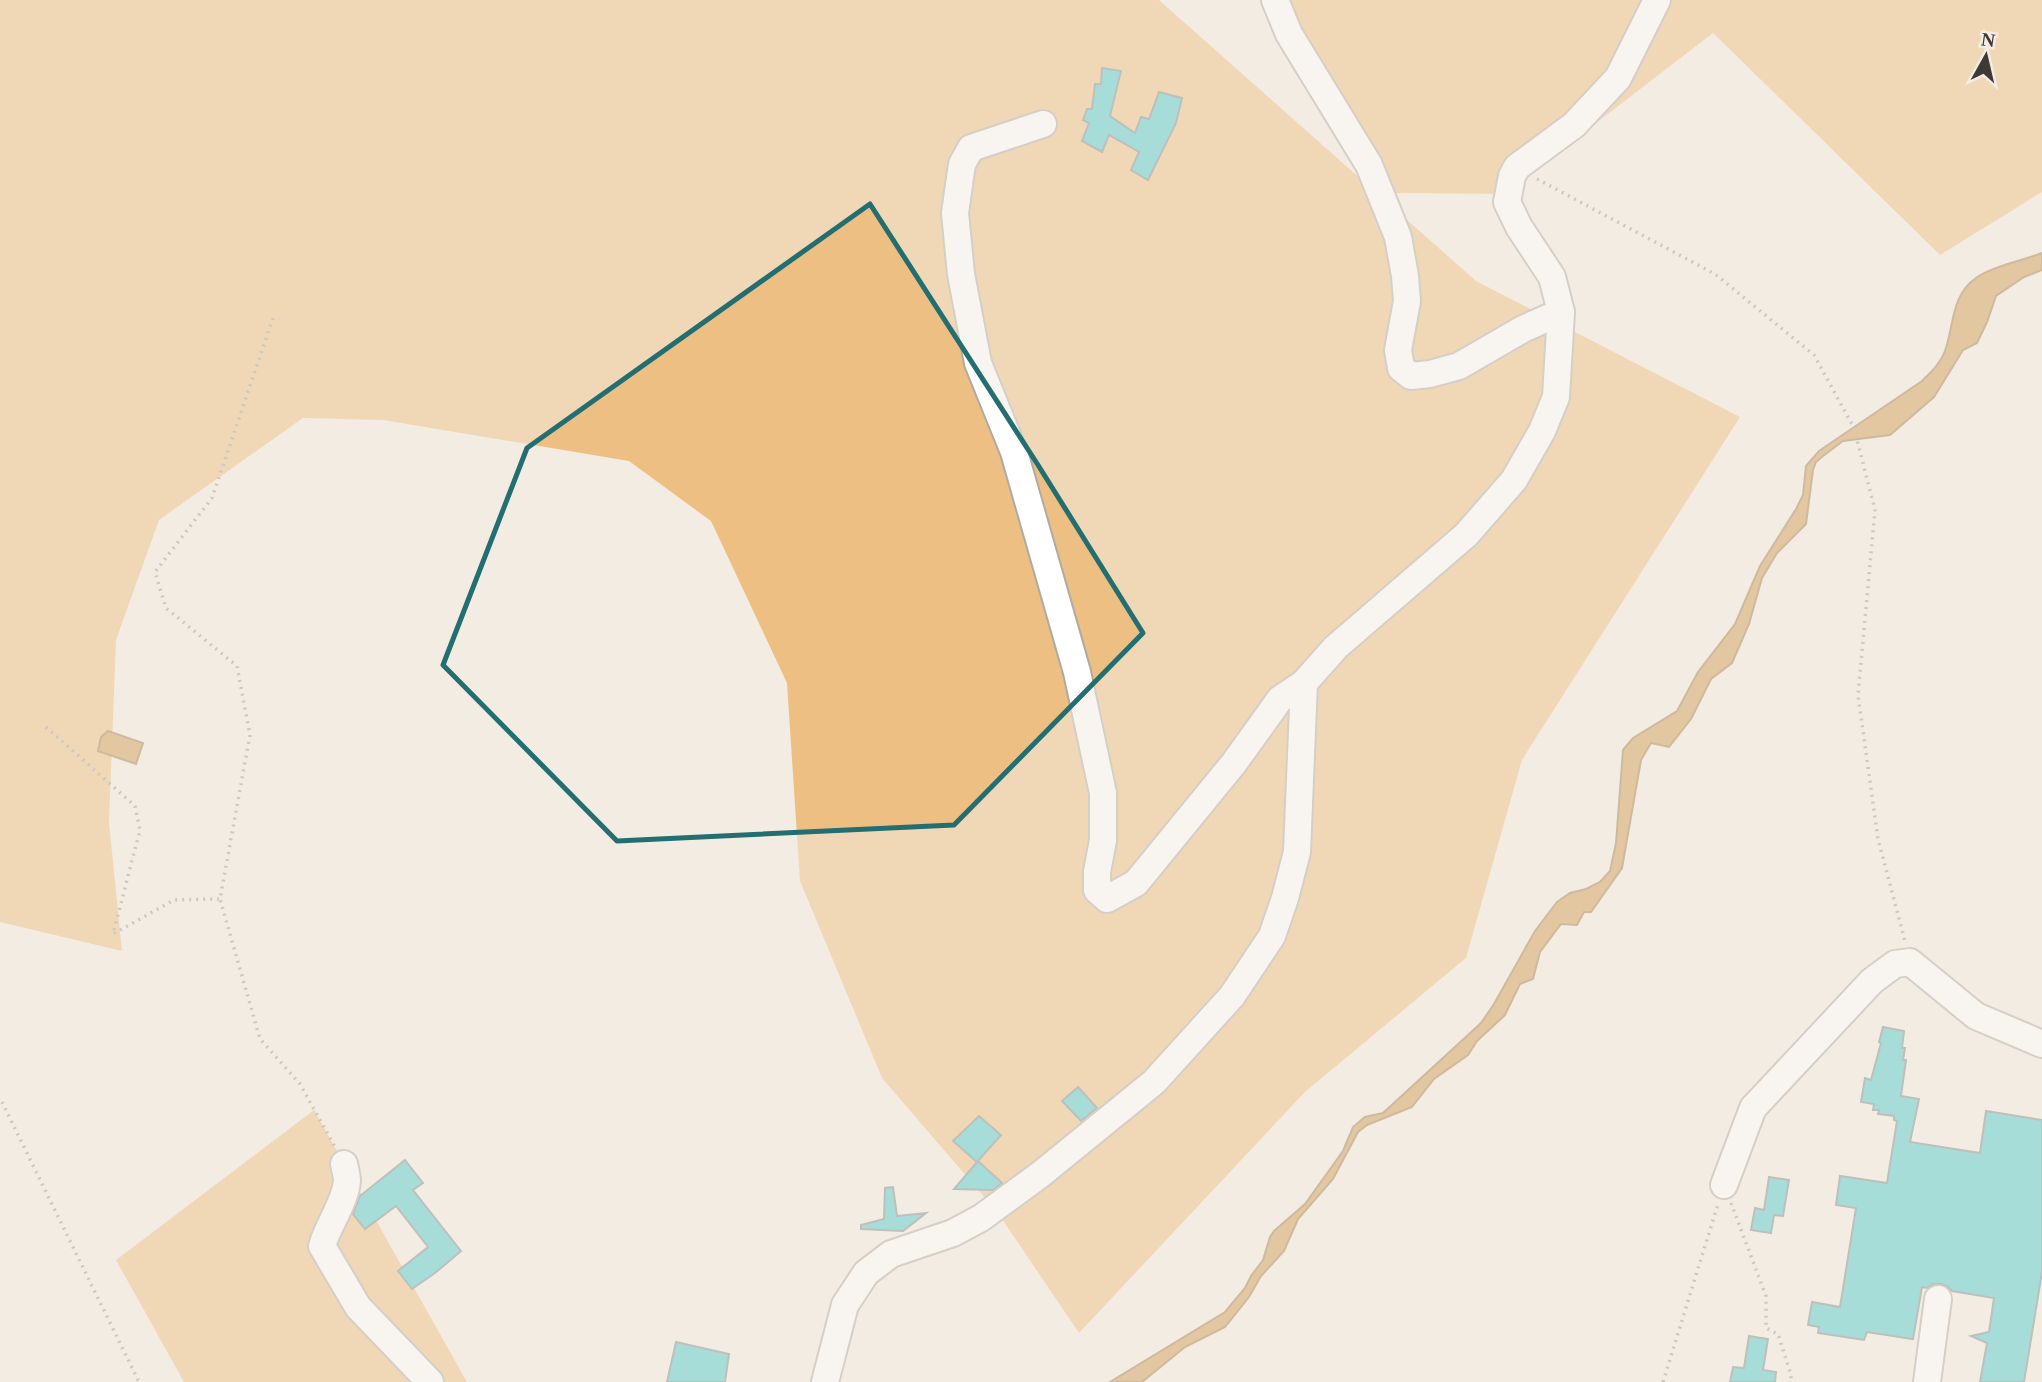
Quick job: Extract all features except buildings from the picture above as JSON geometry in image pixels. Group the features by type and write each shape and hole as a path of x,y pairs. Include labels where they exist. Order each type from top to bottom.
{"street":[{"path":"1275,0 1289,34 1369,165 1398,237 1407,301 1398,351 1401,368 1411,376 1460,366 1523,328 1561,312"},
{"path":"1043,124 971,148 962,164 955,213 961,274 978,363 1014,452 1077,672 1103,793 1103,840 1097,872 1097,890 1107,900 1136,883 1234,763 1280,699 1304,683 1336,648 1466,535 1514,480 1542,431 1556,397 1561,312 1552,276 1519,228 1512,182 1574,125 1618,78 1657,0"},
{"path":"825,1382 845,1306 866,1273 891,1254 953,1233 981,1218 1031,1181 1154,1082 1232,996 1272,936 1297,852 1304,683"},
{"path":"1724,1185 1753,1108 1872,981 1895,964 1910,962 1976,1016 2042,1044"},
{"path":"344,1164 347,1181 337,1213 325,1234 322,1246 358,1307 430,1382"},
{"path":"1927,1382 1938,1299"}],"path":[{"path":"1512,182 1715,274 1814,355 1854,428 1874,510 1858,695 1878,839 1910,962"},
{"path":"273,318 212,498 155,572 166,608 237,666 250,735 219,899 260,1039 300,1084 344,1164"},
{"path":"46,727 135,806 140,830 113,934 174,900 219,899"},
{"path":"2,1102 139,1382"},
{"path":"1663,1382 1724,1185"},
{"path":"1724,1185 1766,1296 1766,1328 1778,1334 1791,1382"}],"highlighted area":[{"path":"870,204 1143,633 954,825 617,841 443,665 527,448"}],"shaded area":[{"path":"0,0 1159,0 1476,281 1740,417 1522,760 1466,958 1305,1092 1079,1333 998,1213 882,1078 800,881 787,683 711,521 629,461 383,420 303,418 159,520 116,640 109,822 122,951 0,922"},
{"path":"1266,0 2042,0 2042,192 1940,255 1713,33 1504,194 1391,193"},
{"path":"2042,253 2042,270 2024,277 1996,296 1977,343 1963,350 1934,397 1890,435 1843,441 1816,462 1806,524 1777,553 1762,578 1749,624 1732,663 1711,679 1691,719 1669,747 1651,743 1641,760 1622,868 1591,912 1584,912 1577,925 1561,924 1540,952 1533,979 1520,984 1505,1015 1477,1041 1468,1055 1434,1079 1412,1107 1367,1125 1358,1132 1333,1179 1298,1219 1284,1251 1261,1276 1249,1297 1225,1327 1185,1347 1142,1382 1110,1382 1225,1312 1263,1260 1274,1231 1305,1204 1343,1151 1353,1127 1365,1117 1383,1113 1481,1023 1535,931 1557,902 1570,893 1600,882 1610,871 1616,843 1623,750 1633,738 1677,711 1698,672 1735,624 1760,566 1803,495 1806,466 1819,451 1922,381 1932,371 1945,351 1954,312 1968,285 1990,270"},
{"path":"108,731 143,743 136,764 98,751 101,737"},
{"path":"314,1110 467,1382 184,1382 116,1260"}]}
